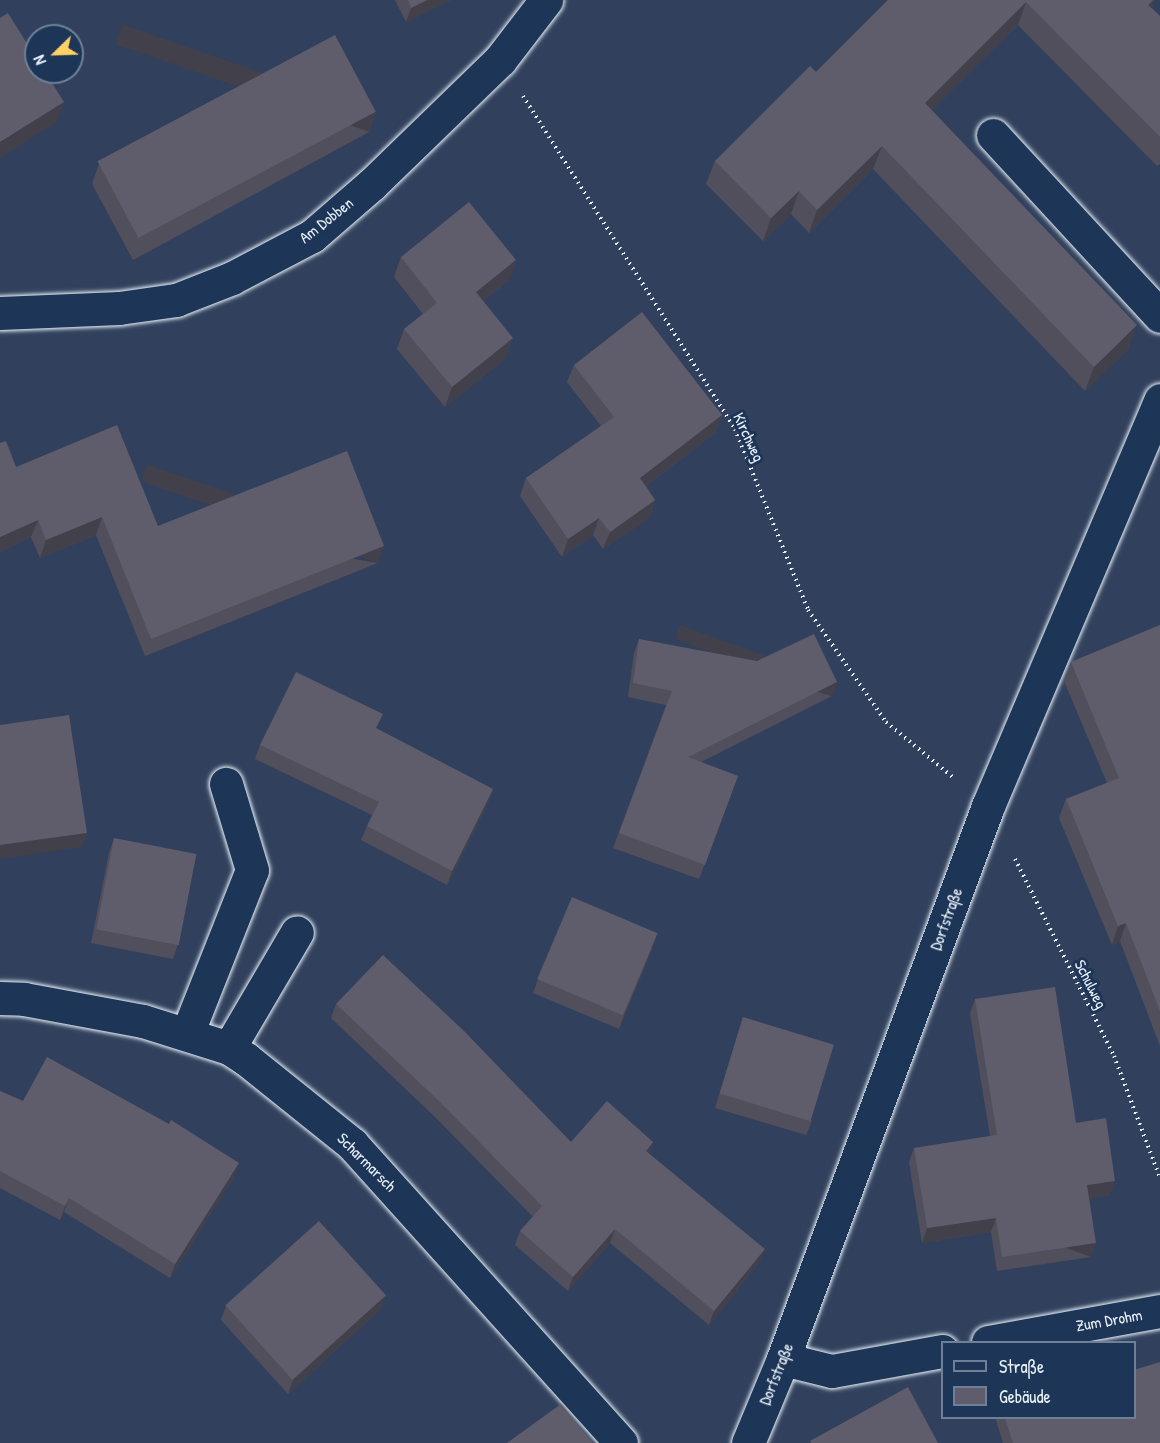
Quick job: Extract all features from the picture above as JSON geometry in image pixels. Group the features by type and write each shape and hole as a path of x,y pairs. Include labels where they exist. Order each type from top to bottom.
{"street":[{"name":"Am Dobben","path":"0,314 119,308 176,300 232,278 312,236 372,184 500,60 546,0"},
{"path":"993,135 1160,316"},
{"name":"Dorfstraße","path":"748,1443 783,1359 988,806 1160,400"},
{"path":"187,1034 252,870 225,784"},
{"path":"229,1048 297,932"},
{"name":"Scharmarsch","path":"0,998 24,999 121,1017 187,1034 229,1048 352,1144 621,1443"},
{"name":"Zum Drohm","path":"994,1341 1160,1311"},
{"path":"783,1359 832,1371 941,1351"}],"path":[{"name":"Kirchweg","path":"500,60 735,429 808,610 886,722 988,806"},
{"name":"Schulweg","path":"988,806 1114,1056 1160,1178"}],"building":[{"path":"408,0 427,0 411,8"},
{"path":"888,0 1153,0 1148,5 1160,16 1160,137 1026,2 925,103 1137,325 1094,367 882,146 817,210 799,191 771,218 715,161 810,66 816,72"},
{"path":"8,13 24,39 24,84 53,84 64,102 0,142 0,18"},
{"path":"335,35 376,112 138,238 97,161"},
{"path":"469,202 516,260 476,292 513,338 452,387 404,329 437,303 401,257"},
{"path":"642,312 722,415 640,478 655,500 610,532 599,518 568,539 526,478 614,417 574,365"},
{"path":"117,425 158,526 347,451 384,546 151,639 102,517 46,540 38,520 0,537 0,443 6,441 16,467"},
{"path":"1160,625 1160,1011 1126,923 1118,926 1066,799 1119,778 1071,662"},
{"path":"814,634 837,682 688,757 738,776 705,865 619,833 672,691 633,683 639,639 757,661"},
{"path":"296,672 383,714 376,728 493,789 452,871 367,826 379,802 260,745"},
{"path":"69,715 87,833 0,845 0,725"},
{"path":"114,838 196,854 179,945 96,929"},
{"path":"572,897 658,933 623,1015 537,979"},
{"path":"383,955 464,1031 571,1142 607,1101 653,1142 646,1151 765,1249 714,1311 615,1229 573,1277 520,1231 542,1206 441,1103 336,1004"},
{"path":"1055,987 1076,1123 1106,1118 1115,1181 1087,1185 1096,1243 1002,1257 996,1218 927,1228 914,1148 997,1135 975,999"},
{"path":"743,1017 834,1045 810,1121 720,1094"},
{"path":"47,1057 169,1124 171,1120 239,1163 175,1264 69,1198 65,1206 0,1171 0,1091 23,1101"},
{"path":"319,1221 386,1295 292,1380 225,1305"},
{"path":"1160,1362 1160,1443 1013,1443 1005,1419 1136,1419 1136,1369"},
{"path":"908,1387 938,1443 811,1443 810,1441"},
{"path":"561,1404 593,1443 507,1443"}]}
